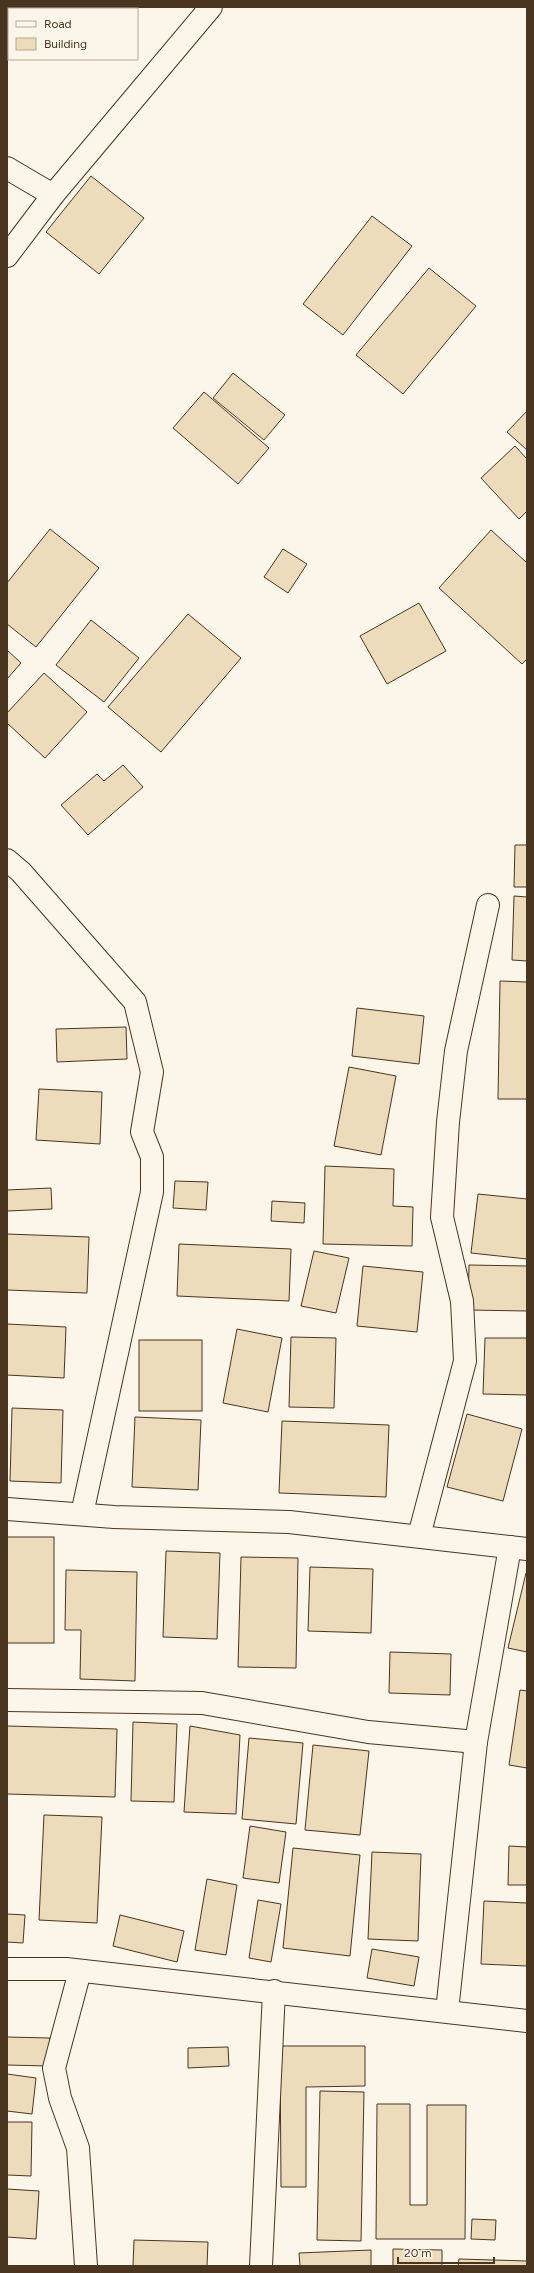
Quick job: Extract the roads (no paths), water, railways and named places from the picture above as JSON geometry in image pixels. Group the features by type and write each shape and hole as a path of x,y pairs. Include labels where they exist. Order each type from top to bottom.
{"street":[{"path":"7,256 53,195 211,7"},
{"path":"7,168 53,195"},
{"path":"7,860 22,872 135,1002 152,1072 142,1132 152,1157 152,1192 82,1514"},
{"path":"419,1536 465,1361 462,1300 442,1217 448,1122 456,1051 488,905"},
{"path":"7,1509 82,1514 289,1522 519,1548 476,1742 448,2011"},
{"path":"7,1700 202,1703 368,1732 476,1742"},
{"path":"7,1969 80,1970 527,2020"},
{"path":"80,1970 54,2068 60,2098 78,2148 86,2266"},
{"path":"262,2266 274,1991"}]}
